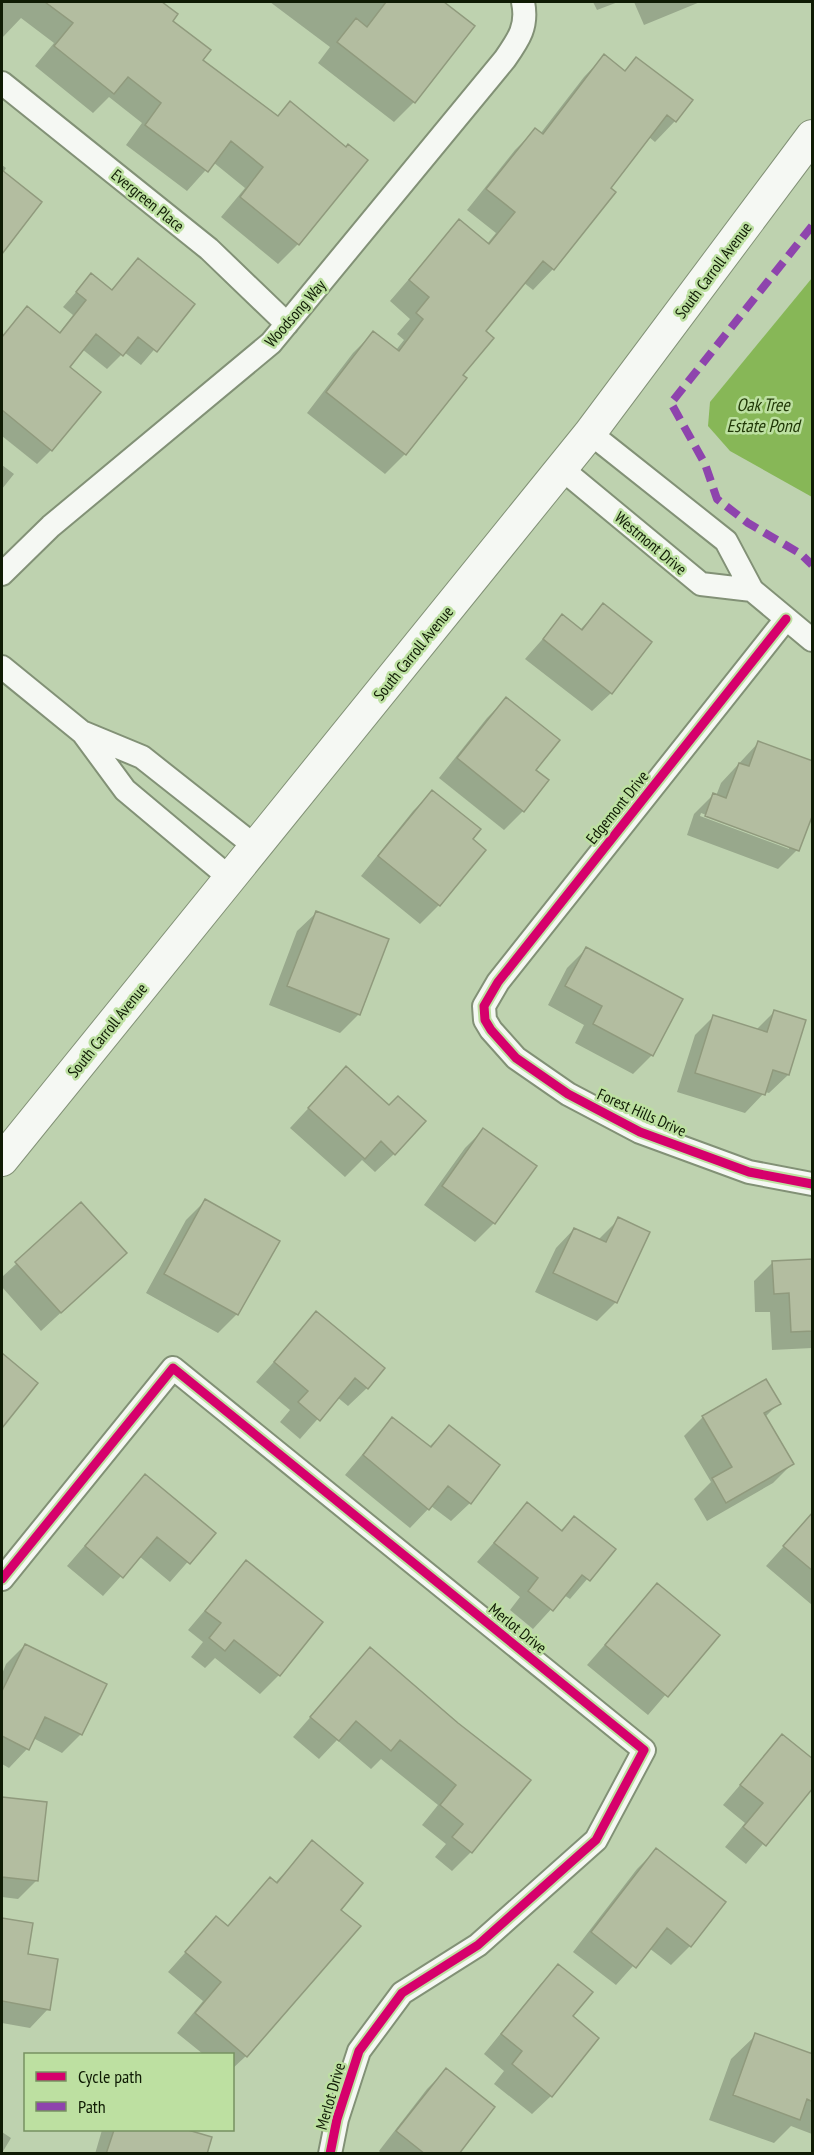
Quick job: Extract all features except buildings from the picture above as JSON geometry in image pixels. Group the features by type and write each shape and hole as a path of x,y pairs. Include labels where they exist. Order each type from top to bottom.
{"main road":[{"name":"South Carroll Avenue","path":"2,1160 590,434 813,136"}],"street":[{"name":"Woodsong Way","path":"2,574 51,526 230,380 271,343 505,59 521,36 526,19 523,2"},
{"name":"Evergreen Place","path":"2,83 209,249 287,324"},
{"path":"590,434 726,541 752,590 813,640"},
{"name":"Westmont Drive","path":"562,469 701,584 752,590"},
{"name":"Edgemont Drive","path":"485,1020 484,1006 498,982 786,619"},
{"path":"2,667 83,733 125,790 230,878"},
{"path":"83,733 141,757 256,847"},
{"name":"Forest Hills Drive","path":"485,1020 516,1058 567,1094 640,1132 749,1172 813,1184"},
{"name":"Merlot Drive","path":"2,1579 173,1368 644,1750 596,1840 478,1945 402,1993 359,2051 337,2119 330,2154"}],"water":[{"name":"Oak Tree Estate Pond","path":"812,278 812,497 730,451 708,426 710,402"}],"marked path":[{"path":"812,226 671,403 705,464 717,499 748,523 801,554 812,565"}],"cycle path":[{"path":"786,619 498,982 484,1006 485,1020 491,1030 516,1058 568,1094 640,1132 749,1172 812,1184"},
{"path":"2,1579 173,1368 644,1750 596,1840 478,1945 402,1993 359,2051 337,2119 330,2154"}]}
